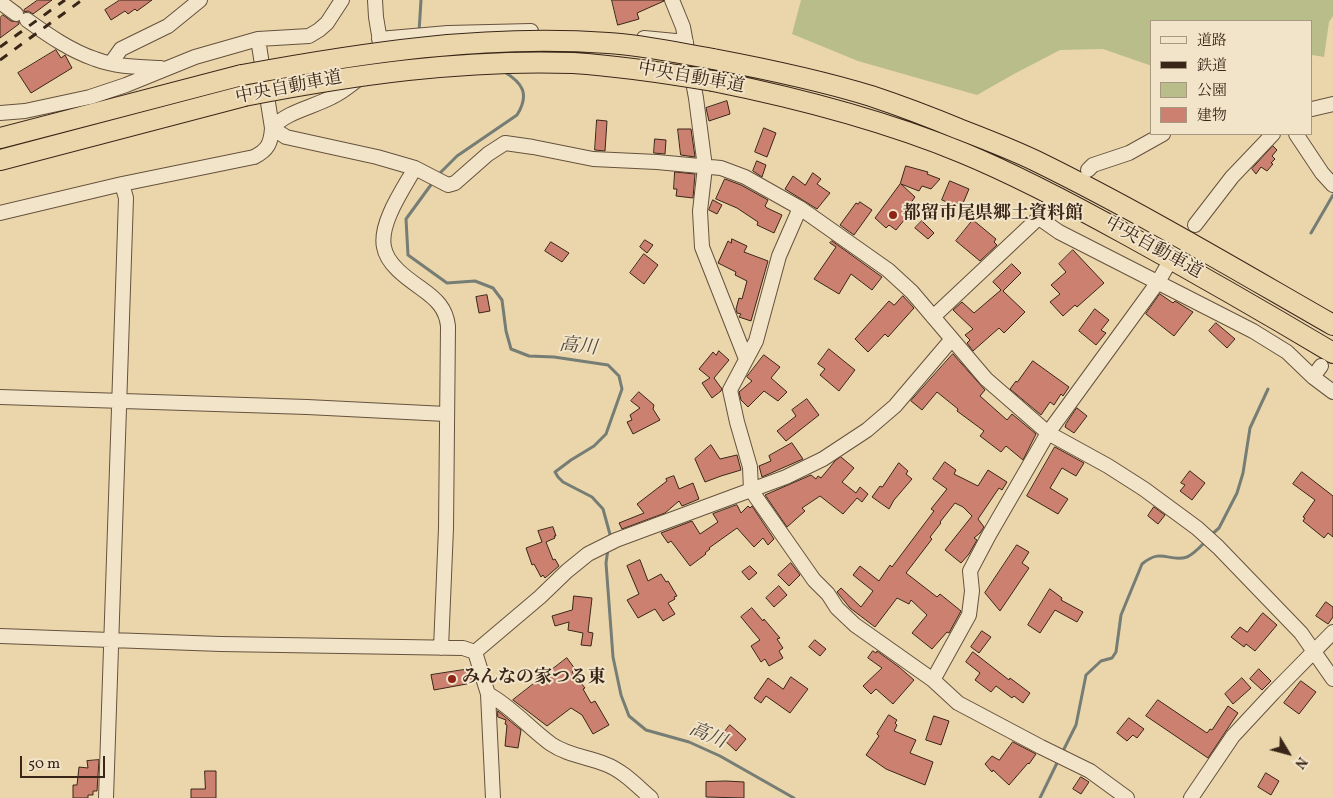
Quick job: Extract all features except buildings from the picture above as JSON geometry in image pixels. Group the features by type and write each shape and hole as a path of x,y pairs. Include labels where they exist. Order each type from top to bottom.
{"highway":[{"name":"中央自動車道","path":"0,138 242,76 307,64 432,46 494,42 558,41 609,43 660,50 770,70 862,94 988,140 1035,160 1098,193 1249,276 1333,325"},
{"name":"中央自動車道","path":"0,160 244,96 309,83 372,74 437,67 527,63 622,67 713,81 803,101 867,119 962,153 1005,171 1081,209 1229,291 1322,365"}],"street":[{"path":"111,63 121,49 168,26 200,0"},
{"path":"0,113 25,111 90,97 126,85 195,57 258,39 309,36 327,23 342,0"},
{"path":"272,128 282,118 332,97 350,86 376,60 379,39 376,0"},
{"path":"672,0 683,27 686,42 705,167 700,211 702,247 746,359"},
{"path":"0,2 51,37 96,60 135,67 167,68"},
{"path":"379,39 506,31 572,32 686,42"},
{"path":"0,213 122,184 254,157 264,152 271,143 272,128 258,39"},
{"path":"1313,109 1333,104"},
{"path":"272,128 286,137 377,157 418,170 448,185 455,183 488,154 505,143 593,159 721,168 745,177 800,208 888,270 912,292 986,379 1048,433 1144,489 1197,528 1302,633 1333,679"},
{"path":"1088,170 1093,165 1129,153 1161,135"},
{"path":"1195,225 1232,177 1272,135"},
{"path":"1297,135 1322,173 1333,185"},
{"path":"418,170 391,212 385,232 384,246 389,260 400,272 432,296 447,315 446,528 440,648"},
{"path":"106,798 126,198 122,184"},
{"path":"800,208 780,256 756,341 730,390 750,467 751,490 814,580 828,594 837,608 855,625 933,680 958,703 1090,771 1127,798"},
{"path":"933,317 1044,213 1059,232 1253,331 1287,352 1322,365 1333,392"},
{"path":"933,680 969,615 972,591 970,570 989,535 1048,433 1158,282 1166,268"},
{"path":"475,652 588,554 610,543 786,477 824,459 867,430 895,406 952,339"},
{"path":"0,397 120,400 446,414"},
{"path":"1192,798 1233,736 1333,632"},
{"path":"0,636 221,644 463,648 475,652"},
{"path":"475,652 488,694 494,798"},
{"path":"488,694 503,702 552,744 572,754 607,765 632,781 651,798"}],"green space":[{"path":"801,0 1333,0 1333,16 1329,22 1324,57 1313,55 1313,20 1150,20 1150,65 1103,49 1060,50 977,95 858,61 792,34"}],"waterway":[{"name":"高川","path":"419,32 421,0"},
{"name":"高川","path":"438,175 457,156 517,115 524,95 520,85 503,71"},
{"name":"高川","path":"433,182 406,219 408,255 447,283 475,281 493,288 502,300 506,331 511,349 529,356 554,357 608,365 619,376 622,389 606,434 594,446 555,472 563,482 592,497 603,509 611,538"},
{"path":"1311,233 1333,195"},
{"path":"1211,535 1219,528 1237,493 1243,473 1250,428 1268,389"},
{"path":"1062,753 1076,725 1086,675 1101,661 1112,658 1116,652 1121,615 1142,564 1149,559 1160,556 1187,557 1205,542"},
{"name":"高川","path":"608,549 606,563 613,657 621,695 629,716 646,730 689,742 720,756 794,798"},
{"path":"1040,798 1058,761"}],"railway":[{"path":"0,47 65,0"},
{"path":"0,60 82,0"}],"place":[{"name":"都留市尾県郷土資料館","path":"893,215"},
{"name":"みんなの家つる東","path":"452,679"}]}
